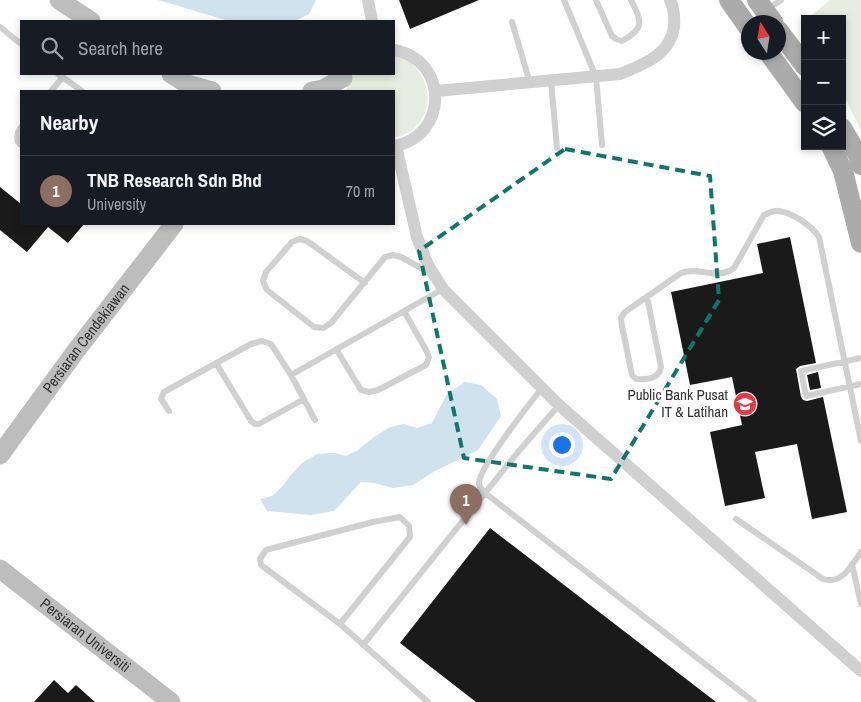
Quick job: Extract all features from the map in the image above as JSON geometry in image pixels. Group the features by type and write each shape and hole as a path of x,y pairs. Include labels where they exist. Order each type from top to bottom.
{"main road":[{"path":"729,0 741,17"},
{"path":"786,41 801,61"},
{"path":"774,60 801,97"},
{"path":"846,135 858,155 861,165"},
{"path":"833,150 843,170 861,243"}],"street":[{"path":"59,0 89,20"},
{"path":"368,0 372,20"},
{"path":"436,91 620,74 644,64 668,46 673,35 675,20 670,0"},
{"path":"395,50 404,52 419,61 430,75 436,91 435,108 424,130 411,140 395,146 417,237 428,265 443,289 559,406 861,671"},
{"path":"172,75 190,88 205,90"},
{"path":"318,90 342,81"},
{"name":"Persiaran Cendekiawan","path":"0,455 75,352 173,225"},
{"name":"Persiaran Universiti","path":"0,568 171,702"}],"lane":[{"path":"564,0 596,77 602,145"},
{"path":"596,0 612,36 622,40 635,33 640,27 640,17 631,0"},
{"path":"512,22 530,82"},
{"path":"0,27 20,43"},
{"path":"52,90 60,76 81,90"},
{"path":"550,81 557,148"},
{"path":"20,128 17,137 20,145"},
{"path":"646,297 661,367 660,374 655,378 643,380 636,379 632,375 621,318 625,312 646,297 680,273 688,270 710,274 728,272 734,268 764,216 772,211 780,211 804,222 814,229 819,237 861,441"},
{"path":"365,283 307,241 300,239 292,242 266,272 264,281 267,290 314,327 323,328 331,323 365,283 386,257 393,255 401,257 434,275"},
{"path":"291,375 443,289"},
{"path":"336,349 361,390 369,392 378,390 426,365 429,358 426,350 404,311"},
{"path":"169,411 161,399 164,392 216,362 251,344 262,341 271,344 291,375 315,420"},
{"path":"861,358 801,371 806,396 861,384"},
{"path":"216,362 251,422 255,424 259,424 304,400"},
{"path":"542,388 483,471 479,481 480,487 485,493 754,702"},
{"path":"364,645 518,452 559,406"},
{"path":"340,624 410,537 409,526 400,517 373,522 266,550 260,558 261,565 340,624 428,702"},
{"path":"736,518 823,579 829,581 837,580 843,576 861,552"},
{"path":"852,564 861,604"}],"highlighted area":[{"path":"565,149 710,176 719,300 611,479 464,458 419,251"}],"shaded area":[{"path":"830,0 861,0 861,131 846,99 846,15 812,15"},
{"path":"395,56 414,66 420,74 425,83 427,104 424,114 416,127 395,138 395,90 346,90 352,75 395,75"}],"water":[{"path":"158,0 316,0 309,14 297,20 226,20"},
{"path":"465,382 481,385 497,399 501,416 478,450 435,471 413,485 393,488 361,482 334,511 311,515 267,511 260,499 272,496 302,463 317,454 334,453 346,456 358,450 390,427 404,424 417,428 432,423 447,394"}],"building":[{"path":"399,0 479,0 410,29"},
{"path":"0,187 20,203 20,225 83,225 68,243 48,227 27,252 0,230"},
{"path":"790,237 816,363 800,366 796,369 801,397 807,401 823,397 847,512 812,519 797,444 755,452 765,498 725,506 710,432 742,425 732,377 690,385 671,292 763,273 757,244"},
{"path":"818,372 821,388 810,390 807,375"},
{"path":"490,528 716,702 476,702 400,643"},
{"path":"54,680 68,693 76,685 95,702 34,702"}],"place":[{"name":"Public Bank Pusat IT & Latihan","path":"745,404"},
{"name":"TNB Research Sdn Bhd","path":"466,525"}]}
